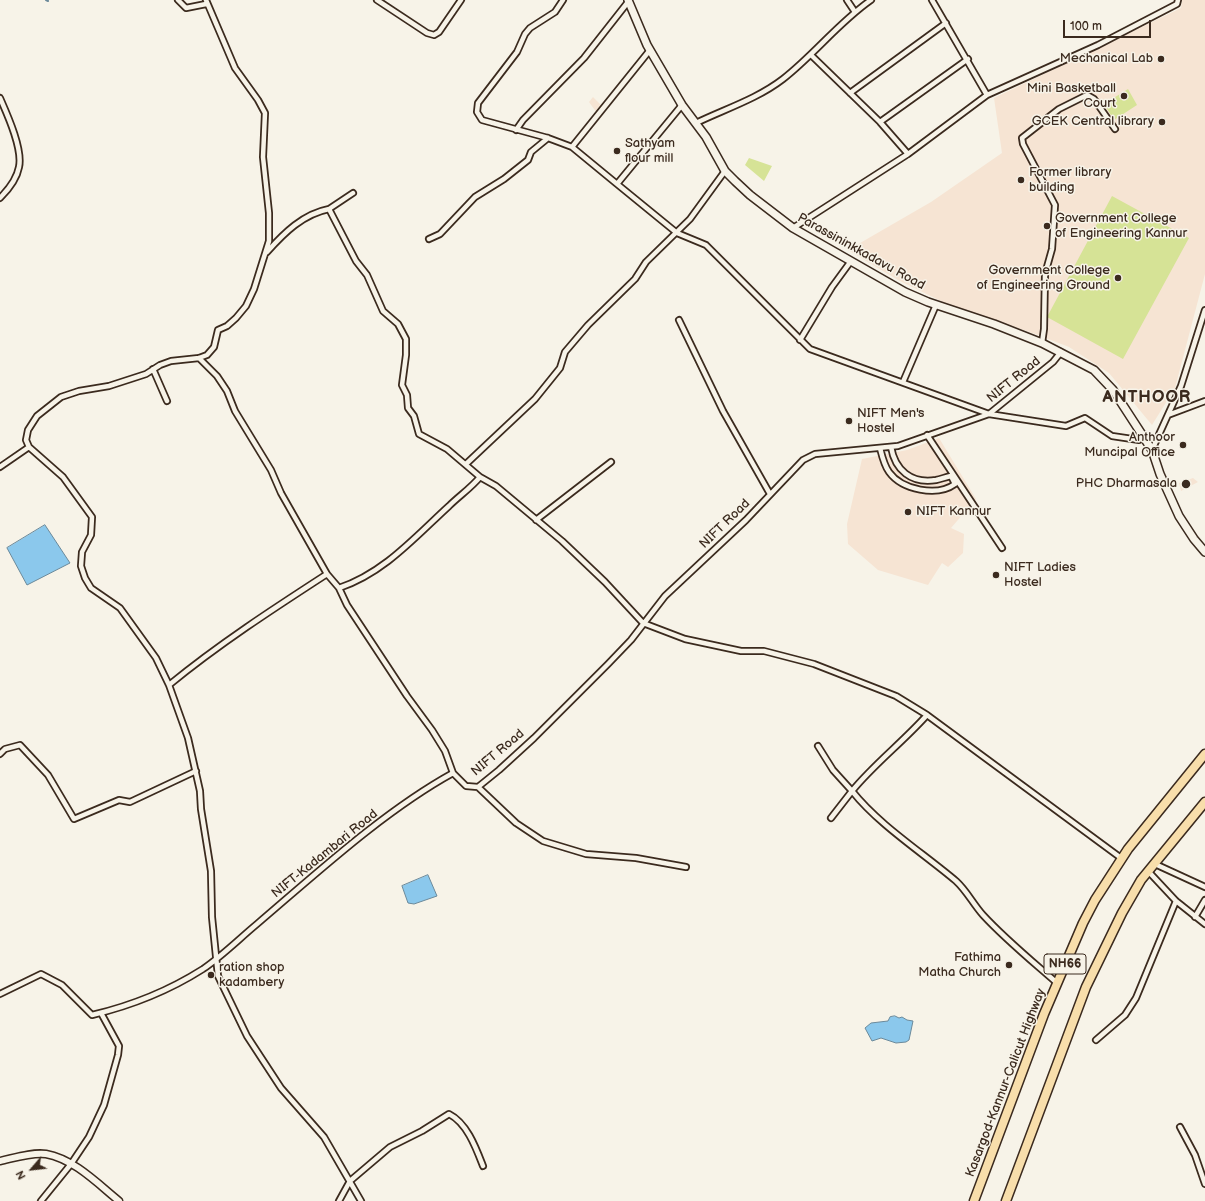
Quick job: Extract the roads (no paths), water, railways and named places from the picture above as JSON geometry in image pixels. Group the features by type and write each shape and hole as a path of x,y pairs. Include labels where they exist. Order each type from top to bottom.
{"highway":[{"name":"Kasargod-Kannur-Calicut Highway","path":"974,1201 1057,983 1083,923 1095,900 1121,858 1205,754"},
{"name":"NH66","path":"1006,1201 1086,987 1122,913 1148,871 1205,802"}],"main road":[{"name":"Parassininkkadavu Road","path":"628,1 650,50 682,105 706,137 725,171 750,195 814,242 905,292 936,305 994,324 1042,343 1094,370 1113,390 1152,450 1160,474 1179,516 1194,539 1205,552"}],"street":[{"path":"178,0 186,8 206,1 235,68 265,112 263,157 269,213 269,241 254,289 246,306 236,318 227,326 218,330 214,347 207,355 199,358 171,361 160,365 146,374 110,386 79,391 61,397 37,416 28,430 26,440 29,447 63,477 92,517 91,534 82,552 81,566 85,578 91,588 120,608 133,624 156,658 169,685 188,738 196,771 211,871 215,960 218,976 247,1036 281,1088 324,1137 361,1201"},
{"path":"377,0 427,33 434,35 439,32 461,0"},
{"path":"563,0 555,12 530,28 525,34 517,52 478,103 477,112 482,120 548,138 572,148 677,233 706,245 810,349 989,414 1066,426 1085,418 1112,436 1139,440 1142,434"},
{"path":"847,0 855,12"},
{"path":"696,123 761,93 783,79 811,55 838,26 871,0"},
{"path":"932,0 968,59 987,95"},
{"path":"793,228 908,154 987,95 1098,45 1177,4 1178,0"},
{"path":"516,130 523,120 584,58 628,1"},
{"path":"850,93 946,23"},
{"path":"572,148 650,50"},
{"path":"811,55 880,122 908,154"},
{"path":"880,122 968,59"},
{"path":"1042,343 1045,274 1052,249 1055,205 1023,144 1022,138 1059,109 1087,95 1094,98 1115,129"},
{"path":"0,98 13,131 20,165 17,175 0,198"},
{"path":"617,184 682,105"},
{"path":"429,239 440,234 475,197 504,179 528,160 531,152 548,138"},
{"path":"466,464 535,399 560,368 565,352 588,325 635,279 646,262 690,219 725,171"},
{"path":"265,254 294,225 319,211 329,209 353,193"},
{"path":"329,209 356,261 367,275 383,311 398,324 406,339 406,354 402,385 407,395 408,408 414,416 419,434 447,449 480,477 496,486 595,572 643,623 685,639 741,651 764,651 814,664 896,696 927,715 1121,858"},
{"path":"800,340 832,287 851,261"},
{"path":"903,382 936,305"},
{"path":"1152,450 1181,386 1205,310"},
{"path":"679,320 723,411 770,494"},
{"name":"NIFT Road","path":"453,773 466,786 478,787 499,770 534,738 608,664 665,596 746,520 803,460 814,454 891,447 989,414 1053,362 1061,352"},
{"path":"199,358 217,376 227,391 235,411 271,470 281,493 327,574 339,588 347,605 407,696 432,730 445,751 453,773"},
{"path":"153,369 167,401"},
{"path":"1168,415 1205,401"},
{"path":"928,435 1002,548"},
{"path":"0,467 29,447"},
{"path":"880,448 888,471 893,476 918,490 949,488 955,484 951,476 929,480 909,475 897,466 891,447"},
{"path":"536,520 611,462"},
{"path":"339,588 355,582 371,573 401,551 480,477"},
{"path":"169,685 246,627 327,574"},
{"path":"831,818 884,756 892,751 927,715"},
{"path":"0,754 5,749 20,745 48,775 74,820 119,800 130,802 196,771"},
{"path":"818,746 833,770 875,815 958,882 982,914 1027,958 1057,983"},
{"name":"NIFT-Kadambari Road","path":"101,1013 117,1009 160,991 190,977 215,960 350,846 433,784 453,773"},
{"path":"478,787 516,823 543,841 586,854 636,858 686,867"},
{"path":"1154,864 1205,887"},
{"path":"1148,871 1176,901 1205,924"},
{"path":"1195,917 1205,900"},
{"path":"1096,1040 1125,1015 1136,998 1176,901"},
{"path":"0,994 41,974 62,985 92,1015 101,1013 119,1046 118,1055 104,1105 89,1137 72,1164 41,1201"},
{"path":"339,1201 350,1181 390,1147 422,1131 449,1114 455,1118 468,1134 483,1166"},
{"path":"1180,1127 1195,1155 1205,1184"},
{"path":"0,1161 24,1156 46,1154 72,1164 119,1201"}],"water":[{"path":"45,525 70,563 27,585 7,548"},
{"path":"428,875 437,896 414,904 408,903 402,886"},
{"path":"895,1016 913,1021 909,1040 906,1042 896,1043 881,1038 872,1041 865,1028 871,1023 888,1021 890,1017"}],"place":[{"name":"Mechanical Lab","path":"1161,59"},
{"name":"Mini Basketball Court","path":"1124,96"},
{"name":"GCEK Central library","path":"1162,122"},
{"name":"Sathyam flour mill","path":"617,151"},
{"name":"Former library building","path":"1021,180"},
{"name":"Government College of Engineering Kannur","path":"1047,226"},
{"name":"Government College of Engineering Ground","path":"1118,278"},
{"name":"NIFT Men's Hostel","path":"849,421"},
{"name":"Anthoor Muncipal Office","path":"1183,445"},
{"name":"PHC Dharmasala","path":"1186,484"},
{"name":"NIFT Kannur","path":"908,512"},
{"name":"NIFT Ladies Hostel","path":"996,575"},
{"name":"Fathima Matha Church","path":"1009,965"},
{"name":"ration shop kadambery","path":"211,975"}],"district":[{"name":"ANTHOOR","path":"1147,398"}]}
